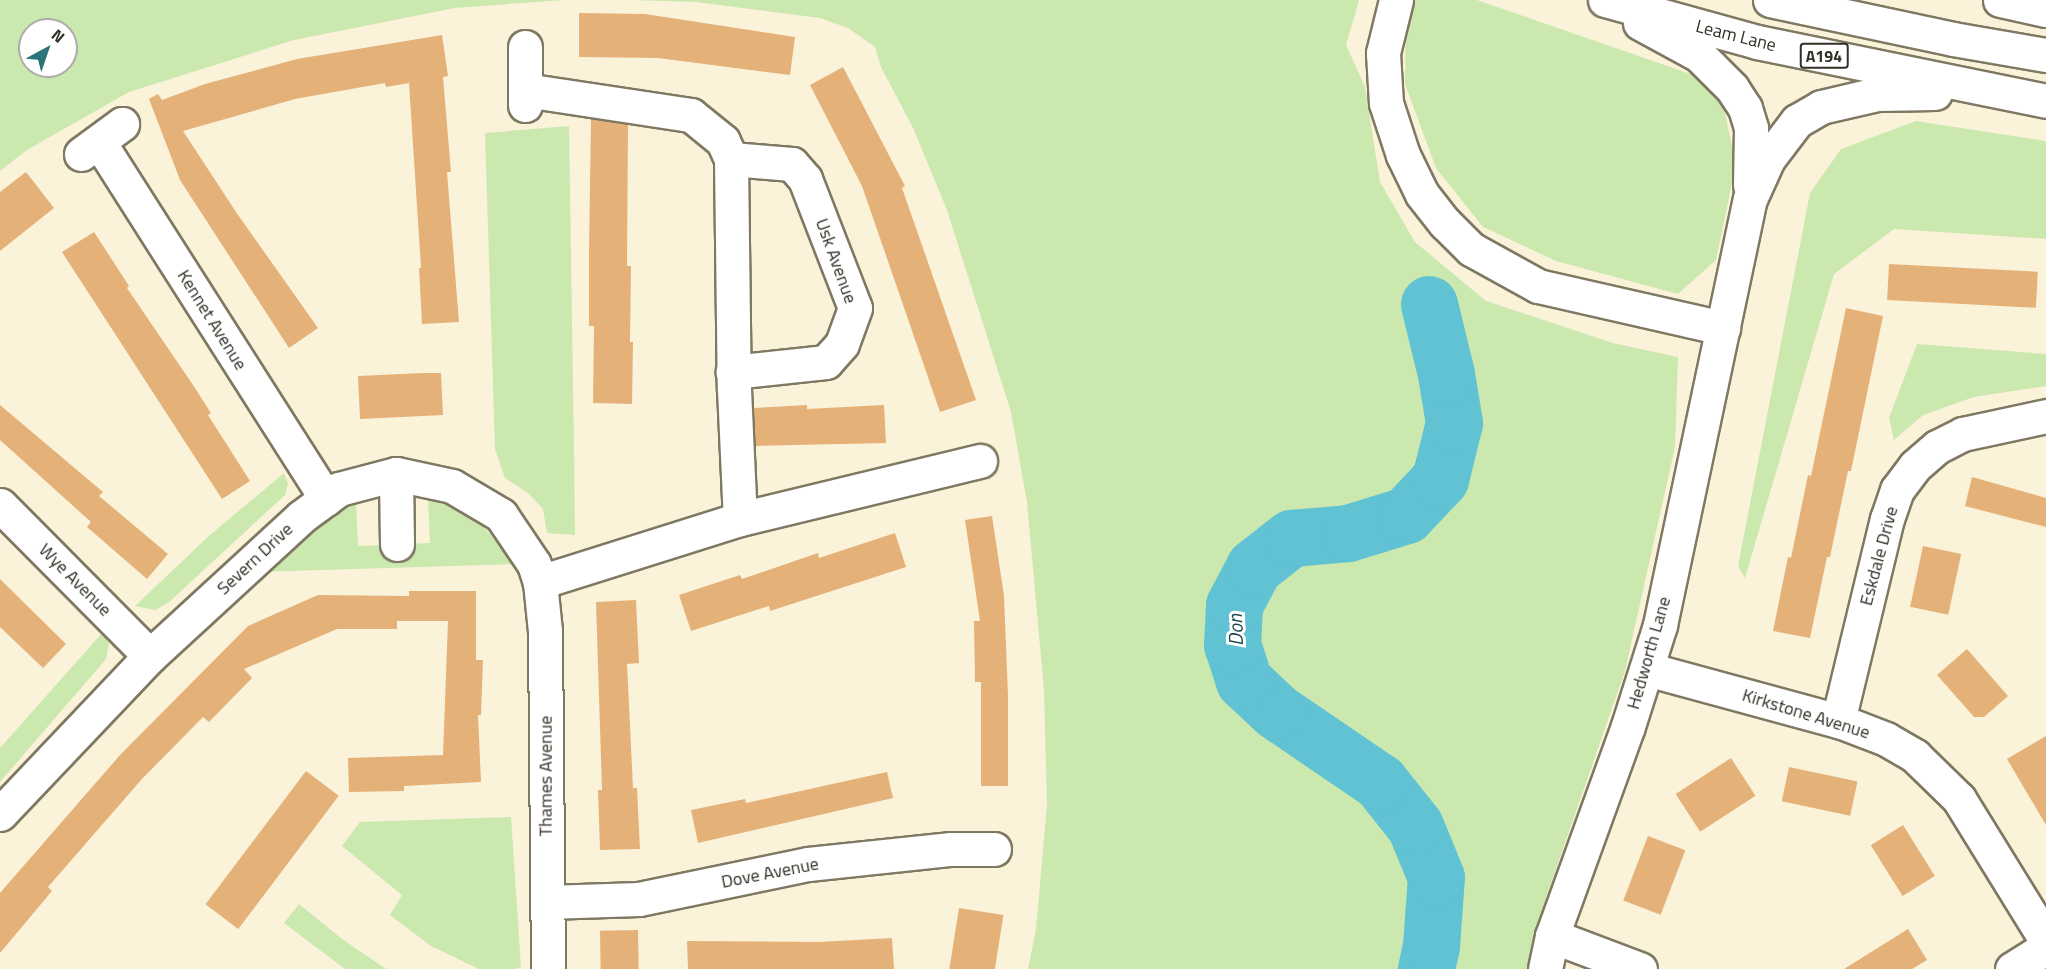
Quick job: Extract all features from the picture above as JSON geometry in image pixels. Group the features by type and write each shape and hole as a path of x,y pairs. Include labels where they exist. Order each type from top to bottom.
{"main road":[{"path":"1396,0 1383,53 1386,103 1408,165 1422,194 1445,224 1471,249 1538,286 1723,328"},
{"path":"1598,0 1699,55 1731,88 1745,108 1751,128 1750,199"},
{"name":"Leam Lane","path":"1605,0 1757,42 2046,101"},
{"name":"A194","path":"1770,0 1953,39 2046,55"},
{"path":"2000,0 2046,10"},
{"path":"525,48 525,97 691,115 723,141 731,159 734,372 740,519"},
{"name":"A194","path":"1750,199 1768,159 1781,139 1797,121 1821,107 1877,94 1999,92"},
{"name":"Kennet Avenue","path":"101,140 326,499"},
{"name":"Usk Avenue","path":"731,159 792,164 805,179 855,308 842,345 826,362 734,372"},
{"name":"Hedworth Lane","path":"1545,969 1552,936 1647,669 1660,625 1750,199"},
{"name":"Eskdale Drive","path":"1838,721 1887,519 1898,490 1915,466 1937,447 1992,427 2046,416"},
{"path":"540,582 740,519 980,459"},
{"path":"396,474 397,544"},
{"name":"Severn Drive","path":"0,814 150,656 301,517 339,489 396,474 452,486 501,516 534,564 540,582"},
{"name":"Wye Avenue","path":"0,505 150,656"},
{"name":"Thames Avenue","path":"540,582 545,631 548,969"},
{"name":"Kirkstone Avenue","path":"1647,669 1838,721 1886,739 1915,756 1959,799 2046,940"},
{"name":"Dove Avenue","path":"547,902 639,899 808,864 951,849 994,849"},
{"path":"1552,936 1640,969"},
{"path":"2012,969 2046,948"}],"green space":[{"path":"0,0 564,0 455,8 294,40 129,92 27,150 0,171"},
{"path":"632,0 1359,0 1346,45 1365,87 1380,182 1415,242 1486,301 1613,343 1678,357 1675,447 1625,671 1543,906 1532,969 1028,969 1036,929 1047,805 1044,690 1027,502 1011,412 947,210 913,128 881,67 875,47 848,28 820,18 696,2"},
{"path":"1409,0 1477,0 1699,77 1723,105 1736,164 1716,260 1678,294 1556,261 1483,227 1436,168 1405,84 1406,11"},
{"path":"1916,121 2046,141 2046,239 1894,229 1834,274 1745,578 1738,566 1810,193 1841,149"},
{"path":"569,126 575,535 547,533 543,509 528,493 505,478 495,449 485,133"},
{"path":"1917,344 2046,354 2046,386 1974,397 1923,415 1894,440 1889,418"},
{"path":"284,473 288,484 285,495 168,603 155,610 135,606 210,535"},
{"path":"428,498 448,503 483,526 517,564 256,572 331,516 356,502 358,546 430,543"},
{"path":"103,632 109,644 106,659 0,782 0,748"},
{"path":"511,817 521,967 515,969 479,969 431,946 390,915 402,895 342,846 360,822"},
{"path":"299,904 342,939 386,969 345,969 284,923"}],"building":[{"path":"579,13 645,14 795,37 790,75 658,58 579,57"},
{"path":"442,35 448,76 443,77 451,172 447,172 459,322 422,324 419,268 421,268 409,83 386,87 385,83 295,99 183,131 236,212 318,328 289,348 180,180 149,99 158,94 162,100 205,84 297,59"},
{"path":"843,67 905,186 902,188 976,400 940,412 862,186 810,85"},
{"path":"591,119 628,124 627,266 631,266 632,404 593,403 594,326 589,326"},
{"path":"26,172 54,208 0,251 0,192"},
{"path":"94,232 129,286 127,288 211,413 208,415 250,481 222,499 62,252"},
{"path":"1889,264 2038,272 2036,308 1887,300"},
{"path":"1846,308 1883,316 1851,471 1848,471 1810,638 1773,631 1808,475 1811,476"},
{"path":"441,373 443,415 360,419 358,376"},
{"path":"0,405 103,492 99,496 168,554 147,579 87,527 91,522 0,440"},
{"path":"807,405 807,409 884,405 886,443 755,446 754,408"},
{"path":"1972,477 2046,498 2046,527 1965,506"},
{"path":"992,516 1004,596 1008,695 1008,786 981,786 981,682 975,682 974,621 980,621 965,520"},
{"path":"895,533 906,567 770,611 769,606 691,631 679,595 740,575 742,579 818,553 819,558"},
{"path":"1923,546 1961,554 1948,615 1910,607"},
{"path":"0,579 66,644 43,668 0,627"},
{"path":"409,591 476,591 476,660 483,660 481,715 478,715 481,782 404,786 404,791 349,792 348,758 443,755 448,621 397,621 397,629 337,629 244,669 252,678 209,722 203,717 141,780 48,887 52,891 0,953 0,893 120,755 248,626 318,595 409,596"},
{"path":"636,600 639,663 627,664 633,788 637,788 640,849 600,850 598,790 602,790 596,602"},
{"path":"1967,649 2008,696 1984,717 1974,717 1937,675"},
{"path":"2046,736 2046,825 2007,759"},
{"path":"1731,758 1756,796 1700,832 1676,794"},
{"path":"1789,767 1857,782 1850,816 1782,801"},
{"path":"306,771 339,796 238,929 205,904"},
{"path":"887,772 893,798 698,843 691,810 745,799 746,803"},
{"path":"1903,825 1935,876 1903,896 1871,845"},
{"path":"1648,836 1685,850 1661,915 1623,900"},
{"path":"959,908 1003,915 995,969 949,969"},
{"path":"1908,929 1927,960 1912,969 1844,969"},
{"path":"638,930 639,969 601,969 600,931"},
{"path":"892,938 894,969 688,969 687,941 819,942"}],"waterway":[{"name":"Don","path":"1426,969 1431,946 1436,877 1415,826 1380,782 1276,711 1244,681 1232,645 1234,605 1254,567 1291,538 1348,533 1406,515 1440,479 1454,423 1446,374 1429,304"}]}
